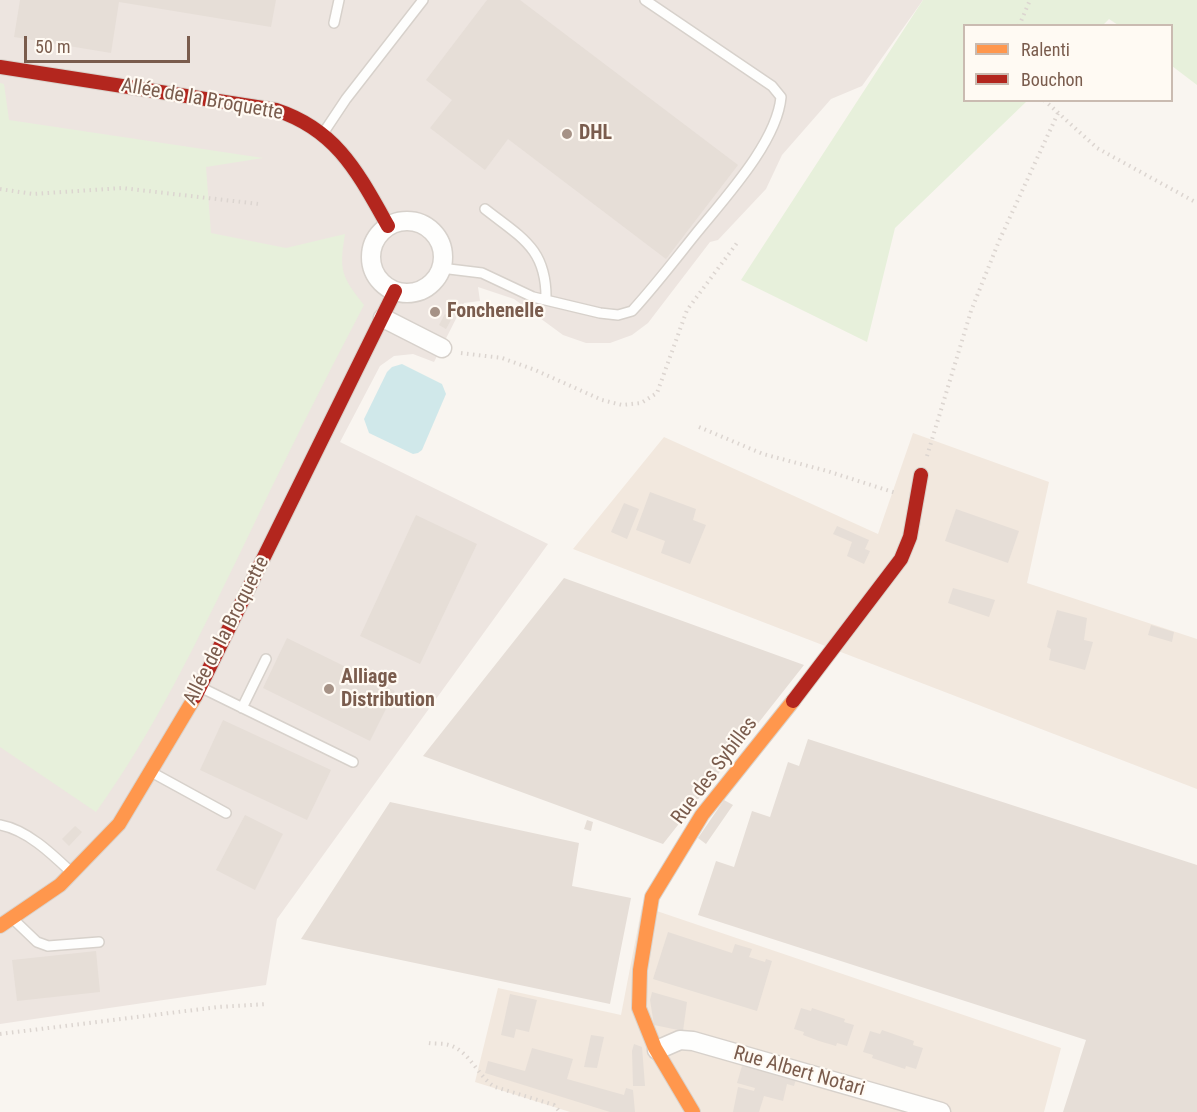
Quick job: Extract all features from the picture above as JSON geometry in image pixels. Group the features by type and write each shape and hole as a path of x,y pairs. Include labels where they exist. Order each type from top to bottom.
{"street":[{"name":"Allée de la Broquette","path":"0,67 276,110 304,121 323,134 357,175 388,225"},
{"path":"412,220 424,225 441,243 443,256 441,268 436,279 417,292 395,291 385,286 377,278 372,268 370,256 375,239 388,225 399,221 412,220"},
{"name":"Allée de la Broquette","path":"0,926 60,885 119,824 200,687 395,291"},
{"path":"383,318 442,348"},
{"name":"Rue des Sybilles","path":"693,1112 657,1050 639,1007 638,993 652,897 702,815 828,657 901,558 910,537 921,475"},
{"name":"Rue Albert Notari","path":"657,1050 680,1040 693,1041 941,1112"}],"lane":[{"path":"334,23 339,0"},
{"path":"323,134 346,99 423,0"},
{"path":"441,268 482,273 516,290 600,313 618,315 632,311 744,174 761,148 780,109 781,97 772,86 645,0"},
{"path":"485,209 524,240 538,255 547,281 546,300"},
{"path":"242,708 266,659"},
{"path":"200,687 353,762"},
{"path":"151,772 226,813"},
{"path":"0,825 13,828 52,854 72,874"},
{"path":"12,918 37,942 48,946 99,942"}],"path":[{"path":"1020,24 1030,0"},
{"path":"1046,102 1097,148 1197,202"},
{"path":"921,475 971,312 999,241 1058,113"},
{"path":"0,189 33,194 122,188 259,204"},
{"path":"442,348 465,354 502,358 602,400 622,405 641,403 657,393 687,310 737,243"},
{"path":"699,427 763,454 827,471 917,500"},
{"path":"0,1034 218,1007 267,1004"},
{"path":"429,1043 449,1045 462,1053 488,1083 495,1087 554,1105 560,1112"}],"shaded area":[{"path":"0,0 923,0 862,86 831,99 782,155 766,189 718,240 710,242 648,323 632,335 610,343 586,343 563,335 514,299 478,287 480,301 464,303 434,362 413,354 394,356 380,366 340,442 548,544 277,919 266,985 0,1024"},
{"path":"913,433 1049,482 1027,583 1197,639 1197,789 573,549 664,437 878,534"},
{"path":"642,906 1061,1048 1044,1112 570,1112 475,1082 498,988 621,1015"}],"green space":[{"path":"923,0 1197,0 1197,85 1173,67 1173,24 1116,24 1109,19 1104,24 963,24 963,102 1026,102 895,228 867,342 741,280"},
{"path":"0,83 4,84 9,120 263,158 206,167 211,233 286,248 345,234 342,265 350,287 364,305 175,684 138,749 96,812 0,747"}],"water":[{"path":"402,364 442,384 446,394 422,450 413,454 369,433 364,419 387,372 392,367"}],"building":[{"path":"20,0 276,0 271,27 119,2 111,53 14,37"},
{"name":"DHL","path":"487,0 520,0 738,165 666,259 508,139 485,170 430,128 452,100 426,80"},
{"path":"452,301 459,305 453,316 446,312"},
{"path":"445,314 452,318 446,329 439,325"},
{"path":"650,492 696,509 693,520 706,525 690,564 661,553 665,541 636,530"},
{"path":"624,503 639,509 627,539 611,532"},
{"path":"956,509 1019,531 1008,563 945,541"},
{"path":"416,515 477,544 420,664 360,636"},
{"path":"837,526 869,540 865,549 870,551 864,564 847,556 852,542 833,534"},
{"path":"564,578 804,665 663,844 423,756"},
{"path":"953,588 995,600 989,617 948,603"},
{"path":"1057,610 1087,618 1084,640 1093,642 1085,670 1049,660 1051,649 1047,647"},
{"path":"1151,625 1174,632 1172,642 1148,635"},
{"name":"Alliage Distribution","path":"287,638 395,691 370,741 263,688"},
{"path":"223,720 331,770 307,820 200,770"},
{"path":"808,739 1197,865 1197,1112 1063,1112 1086,1040 698,915 716,861 734,867 752,811 770,817 788,762 799,766"},
{"path":"724,800 733,805 706,844 698,838"},
{"path":"390,802 579,843 572,886 631,898 610,1004 301,939"},
{"path":"245,815 283,834 255,890 216,870"},
{"path":"587,820 593,822 591,831 584,829"},
{"path":"75,826 82,832 69,846 62,839"},
{"path":"668,932 732,953 735,944 752,949 749,957 765,962 766,959 772,961 757,1011 653,979"},
{"path":"96,951 100,992 17,1001 12,960"},
{"path":"652,992 687,1002 683,1031 654,1025 650,1000"},
{"path":"510,994 537,1000 529,1032 516,1029 514,1038 501,1035"},
{"path":"801,1008 811,1011 812,1008 845,1019 844,1022 854,1025 847,1046 837,1043 836,1046 819,1041 794,1029"},
{"path":"882,1030 914,1041 913,1045 923,1048 916,1069 906,1066 905,1069 872,1058 873,1055 863,1052 870,1031 880,1034"},
{"path":"591,1035 604,1037 597,1068 584,1067"},
{"path":"634,1044 642,1047 645,1086 633,1086 632,1051"},
{"path":"532,1048 573,1059 567,1079 624,1095 626,1088 633,1090 635,1112 610,1112 485,1073 488,1061 525,1071"},
{"path":"742,1066 796,1079 794,1086 787,1084 783,1101 764,1096 759,1112 733,1112 738,1087 754,1091 755,1088 737,1083"}],"traffic: slow":[{"path":"0,926 60,885 119,824 195,697"},
{"path":"693,1112 655,1048 639,1008 640,970 652,897 702,815 793,701"}],"traffic: jam":[{"path":"0,67 276,110 315,129 344,156 388,226"},
{"path":"195,697 395,291"},
{"path":"793,701 901,559 910,537 921,475"}],"place":[{"name":"DHL","path":"567,134"},
{"name":"Fonchenelle","path":"435,312"},
{"name":"Alliage Distribution","path":"329,689"}]}
